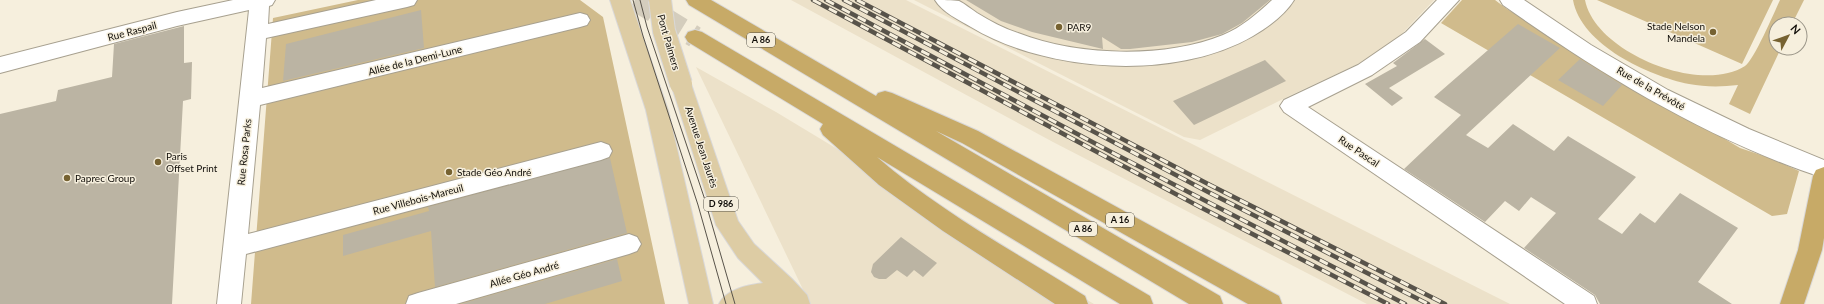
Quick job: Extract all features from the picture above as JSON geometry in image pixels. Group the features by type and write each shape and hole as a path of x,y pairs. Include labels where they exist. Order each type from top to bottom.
{"highway":[{"name":"A 86","path":"696,0 1211,304"},
{"path":"695,37 1141,304"},
{"name":"A 16","path":"827,78 899,105 970,137 1270,304"},
{"path":"813,108 834,133 887,179 951,224 1076,304"},
{"path":"1792,304 1810,250 1824,176"}],"main road":[{"path":"620,0 657,110 701,304"},
{"name":"Pont Palmers","path":"659,3 665,33 681,84"},
{"name":"Avenue Jean Jaurès","path":"681,84 728,225 756,263 783,286 798,303"},
{"path":"731,304 766,293 776,293 787,296 798,303"}],"street":[{"name":"Rue Rosa Parks","path":"229,304 257,33 262,0"},
{"name":"Rue Raspail","path":"0,65 177,19 262,0"},
{"path":"257,33 407,0"},
{"path":"944,0 989,29 1021,43 1077,56 1135,60 1190,53 1238,37 1275,12 1284,0"},
{"name":"Rue Pascal","path":"1449,0 1413,37 1365,70 1291,106 1585,304"},
{"name":"Rue de la Prévôté","path":"1510,0 1538,20 1666,99 1775,151 1824,169"},
{"name":"Allée de la Demi-Lune","path":"250,99 580,20"},
{"name":"Rue Villebois-Mareuil","path":"235,247 601,151"},
{"name":"Allée Géo André","path":"418,304 629,244"}],"shaded area":[{"name":"Stade Géo André","path":"358,0 580,0 603,17 665,304 251,304 273,18"},
{"path":"791,0 906,0 1510,304 1367,304 1053,142"},
{"path":"914,0 1434,0 1391,45 1360,63 1200,140 1184,137"},
{"path":"1462,0 1495,0 1507,9 1740,148 1770,158 1799,171 1787,214 1772,216 1441,23"},
{"path":"1573,0 1585,0 1593,19 1608,36 1628,51 1652,63 1677,72 1702,75 1726,74 1745,66 1749,62 1768,27 1768,56 1777,56 1750,114 1729,104 1738,85 1701,86 1673,80 1655,74 1619,56 1603,44 1589,31 1579,16"},
{"name":"Stade Nelson Mandela","path":"1597,0 1773,0 1742,64"},
{"path":"1780,0 1804,0 1796,16 1773,16"},
{"path":"696,67 776,112 1094,304 810,304"}],"building":[{"path":"966,0 1270,0 1242,23 1222,34 1192,42 1130,49 1121,49 1102,37 1103,49 1032,32 1001,21"},
{"path":"421,10 424,48 283,81 286,44"},
{"path":"1518,24 1560,48 1466,135 1488,148 1513,124 1554,151 1568,136 1636,177 1598,219 1622,234 1640,213 1655,223 1680,193 1738,228 1698,282 1732,304 1600,304 1595,295 1524,248 1556,213 1531,197 1519,211 1505,201 1485,222 1404,169 1461,115 1434,97"},
{"name":"Paprec Group","path":"184,26 184,63 192,62 191,99 183,101 172,304 0,304 0,114 56,101 58,90 112,77 114,44"},
{"path":"1425,39 1445,54 1389,88 1403,98 1392,106 1365,84 1397,66 1393,63"},
{"path":"1580,59 1622,85 1603,106 1558,80"},
{"path":"1265,60 1286,81 1194,125 1173,101"},
{"path":"610,158 627,233 435,287 431,231 343,256 343,235 429,211 428,207"},
{"path":"901,237 937,263 923,277 914,270 907,277 897,270 886,279 874,277 871,272 873,264"},
{"path":"617,259 622,281 545,304 461,304"}],"tunnel":[{"path":"635,0 695,37"}],"tram line":[{"path":"633,0 643,36 698,205 726,304"},
{"path":"640,0 647,27 704,197 735,304"}],"railway":[{"path":"813,0 1200,207 1388,304"},
{"path":"826,0 1113,153 1405,304"},
{"path":"844,0 1210,193 1428,304"},
{"path":"857,0 1210,185 1445,304"}],"place":[{"name":"PAR9","path":"1059,27"},
{"name":"Stade Nelson Mandela","path":"1713,32"},
{"name":"Paris Offset Print","path":"158,162"},
{"name":"Stade Géo André","path":"449,172"},
{"name":"Paprec Group","path":"67,178"}]}
